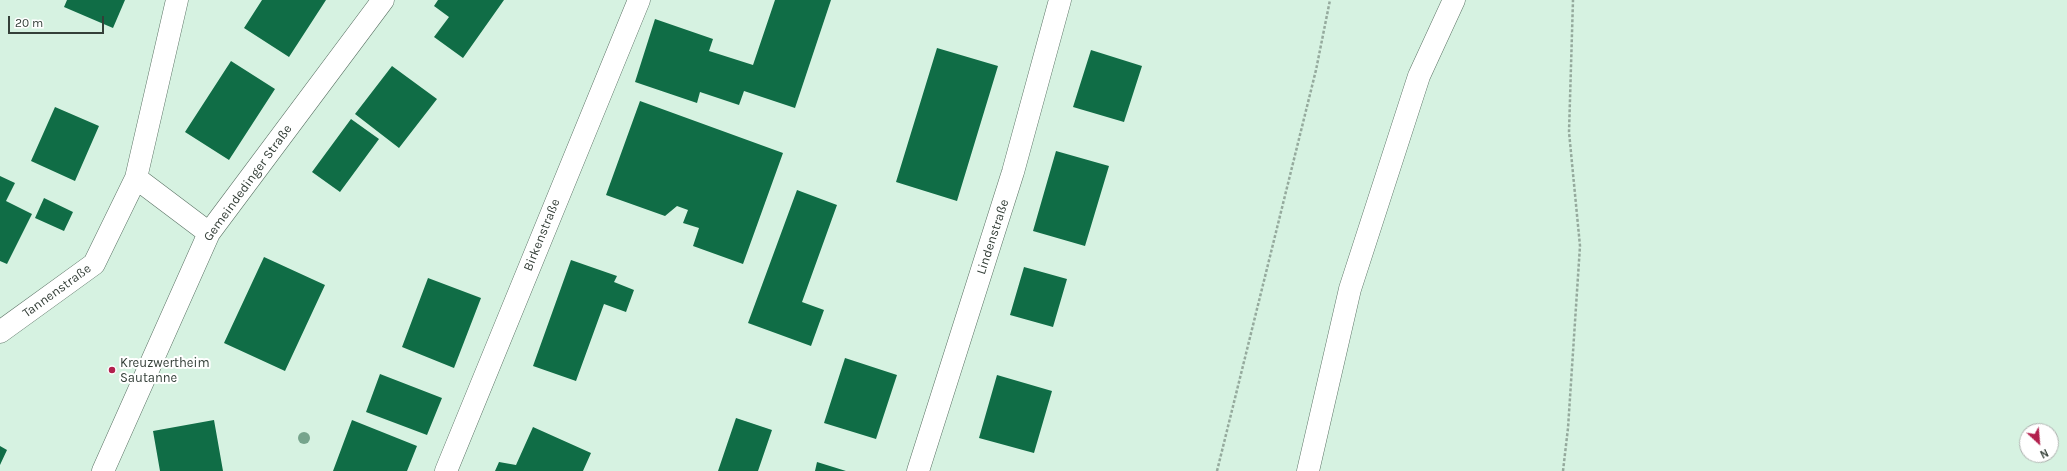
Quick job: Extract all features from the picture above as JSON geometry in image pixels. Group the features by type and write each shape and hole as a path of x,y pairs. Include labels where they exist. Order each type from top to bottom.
{"street":[{"name":"Tannenstraße","path":"0,332 94,264 136,178 177,0"},
{"name":"Gemeindedinger Straße","path":"103,471 209,233 384,0"},
{"name":"Birkenstraße","path":"446,471 638,0"},
{"name":"Lindenstraße","path":"918,471 1013,172 1060,0"},
{"path":"1308,471 1350,289 1419,76 1454,0"},
{"path":"136,178 209,233"}],"path":[{"path":"1217,471 1316,70 1330,0"},
{"path":"1563,471 1568,428 1580,246 1570,132 1573,0"}],"building":[{"path":"67,0 125,0 113,28 64,7"},
{"path":"262,0 326,0 289,57 244,28"},
{"path":"438,0 504,0 463,58 434,37 449,17 434,6"},
{"path":"775,0 831,0 795,108 744,91 739,105 700,92 697,103 635,82 655,19 713,39 709,51 753,65"},
{"path":"937,48 998,66 957,201 896,182"},
{"path":"1091,50 1142,66 1124,122 1073,107"},
{"path":"231,61 275,89 229,160 185,132"},
{"path":"392,66 437,99 399,148 355,114"},
{"path":"640,101 783,153 743,264 693,246 699,228 683,223 688,210 677,206 665,216 606,195"},
{"path":"55,107 99,126 75,181 31,161"},
{"path":"351,119 379,139 340,192 312,172"},
{"path":"1056,151 1109,166 1085,246 1033,231"},
{"path":"0,176 15,183 6,201 32,214 7,264 0,261"},
{"path":"797,190 837,205 802,302 824,310 811,346 748,323"},
{"path":"44,198 73,212 64,231 35,218"},
{"path":"264,257 325,285 285,371 224,343"},
{"path":"571,260 617,276 614,282 634,290 626,312 604,304 576,381 533,366"},
{"path":"1024,267 1067,279 1053,327 1010,315"},
{"path":"428,278 481,298 454,368 402,347"},
{"path":"845,358 897,375 876,439 824,423"},
{"path":"380,374 442,398 427,435 366,412"},
{"path":"997,375 1052,391 1034,453 979,438"},
{"path":"736,418 772,430 758,471 718,471"},
{"path":"214,420 223,471 160,471 153,431"},
{"path":"352,420 417,446 407,471 333,471"},
{"path":"533,427 591,453 583,471 495,471 499,462 516,465"},
{"path":"0,446 7,450 0,465"},
{"path":"817,462 846,471 815,471"}],"place":[{"name":"Kreuzwertheim Sautanne","path":"112,370"}]}
